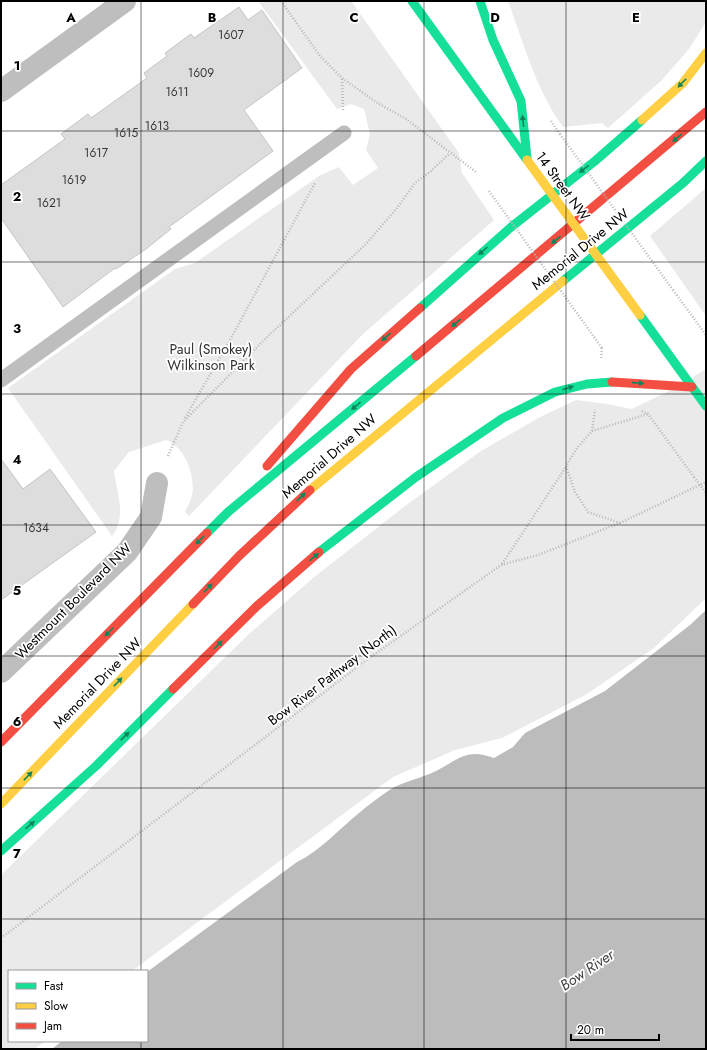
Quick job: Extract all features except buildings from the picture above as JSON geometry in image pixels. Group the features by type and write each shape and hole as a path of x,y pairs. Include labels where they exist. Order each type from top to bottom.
{"main road":[{"name":"14 Street NW","path":"412,1 706,406"},
{"path":"480,1 493,40 521,101 527,160"},
{"path":"228,512 350,369 510,228 595,161 683,83 706,53"},
{"name":"Memorial Drive NW","path":"1,742 228,512 592,210 706,112"},
{"name":"Memorial Drive NW","path":"1,804 239,556 321,479 683,183 706,161"},
{"path":"1,851 72,788 258,605 386,498 453,451 499,421 531,403 570,387 605,382 692,387"}],"street":[{"path":"1,91 125,1"},
{"name":"Westmount Boulevard NW","path":"1,672 127,552 151,516 157,483"}],"lane":[{"path":"1,380 344,133"}],"path":[{"path":"280,1 320,56 342,78 376,102 406,119 476,172"},
{"path":"342,78 344,133"},
{"path":"560,134 706,335"},
{"path":"183,422 264,341 366,244 397,208 415,183 430,172 450,153"},
{"path":"168,456 183,422 230,340 319,176"},
{"path":"489,190 602,348"},
{"path":"592,432 596,405"},
{"path":"501,565 577,448 592,432 648,414 706,493"},
{"path":"566,466 575,492 588,512 620,523"},
{"name":"Bow River Pathway (North)","path":"1,938 368,659 501,565 538,555 620,523 706,482"}],"green space":[{"name":"Paul (Smokey) Wilkinson Park","path":"258,1 351,1 459,153 462,173 494,220 363,334 189,516 185,512 192,495 193,487 191,471 184,455 179,449 166,440 129,452 114,471 119,496 120,513 117,529 112,536 8,388 175,269 195,263 319,176 339,167 353,185 378,168 366,150 370,134 364,109 351,104 337,109"},
{"path":"508,1 706,1 706,22 689,49 661,81 608,128 602,123 563,127 545,98 538,82"},
{"path":"706,188 706,316 650,236"},
{"path":"706,369 706,598 654,648 587,694 502,738 455,750 393,777 133,970 8,970 8,1042 44,1042 35,1049 1,1049 1,875 249,634 313,578 405,506 481,451 542,416 576,400 632,409 679,386"}],"water":[{"name":"Bow River","path":"706,610 706,1049 52,1049 61,1042 148,1042 148,971 297,862 314,852 351,819 388,791 436,771 464,756 476,754 494,758 513,747 525,733 605,691 690,625"}],"traffic: fast":[{"path":"412,1 527,160"},
{"path":"480,1 493,40 521,101 527,158"},
{"path":"420,308 510,228 595,161 642,120"},
{"path":"563,281 683,183 706,161"},
{"path":"640,315 706,406"},
{"path":"207,533 228,512 416,356"},
{"path":"319,552 416,477 503,418 555,392 587,384 612,382"},
{"path":"1,851 96,766 173,689"}],"traffic: slow":[{"path":"642,120 683,83 706,53"},
{"path":"527,160 640,315"},
{"path":"310,490 563,281"},
{"path":"1,804 193,604"}],"traffic: jam":[{"path":"416,356 706,112"},
{"path":"267,466 351,369 420,308"},
{"path":"612,382 692,387"},
{"path":"193,604 239,556 310,490"},
{"path":"1,742 207,533"},
{"path":"173,689 257,606 319,552"}]}
